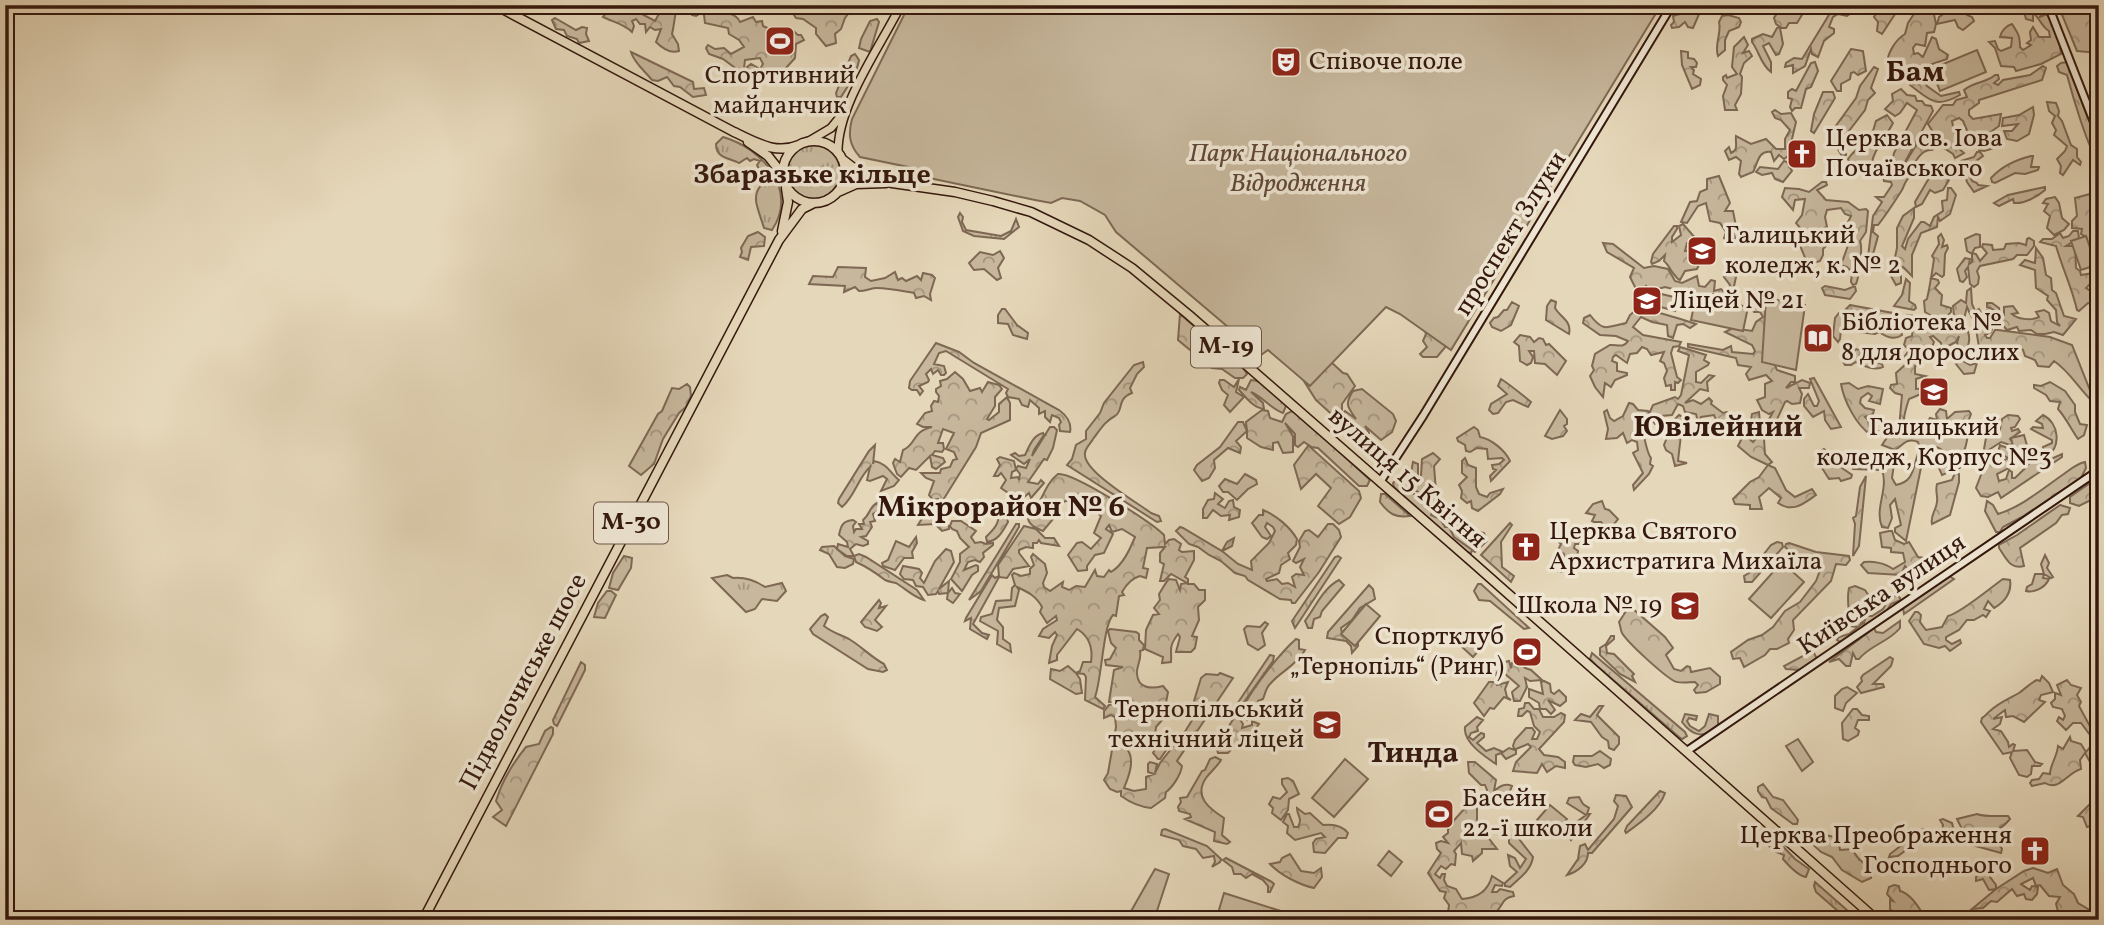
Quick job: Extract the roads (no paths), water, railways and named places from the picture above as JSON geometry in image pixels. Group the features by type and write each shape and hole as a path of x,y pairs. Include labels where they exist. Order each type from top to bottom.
{"highway":[{"path":"495,5 734,132 774,149 785,149 809,141"},
{"path":"734,132 768,156 797,198 814,203"},
{"name":"М-19","path":"809,141 830,145 840,156"},
{"path":"784,180 786,158 799,145"},
{"path":"836,193 843,181 840,156"},
{"name":"вулиця 15 Квітня","path":"840,156 859,172 892,183"},
{"name":"Підволочиське шосе","path":"779,240 788,202 784,180"},
{"name":"вулиця 15 Квітня","path":"836,193 856,184 892,183 955,192 1014,206 1089,240 1132,268 1380,482 1877,920"},
{"name":"М-19","path":"814,203 826,200 836,193"},
{"name":"Підволочиське шосе","path":"423,920 779,240 802,209 814,203"}],"main road":[{"path":"840,156 838,131 845,111 901,5"},
{"name":"проспект Злуки","path":"1380,482 1423,416 1672,5"},
{"path":"2048,5 2099,135"},
{"path":"809,141 831,128 845,111"},
{"name":"Київська вулиця","path":"1687,751 2099,470"}],"place":[{"name":"Спортивний майданчик","path":"780,41"},
{"name":"Співоче поле","path":"1286,62"},
{"name":"Церква св. Іова Почаївського","path":"1802,154"},
{"name":"Галицький коледж, к. № 2","path":"1702,251"},
{"name":"Ліцей № 21","path":"1647,301"},
{"name":"Бібліотека № 8 для дорослих","path":"1818,338"},
{"name":"Галицький коледж, Корпус №3","path":"1934,392"},
{"name":"Церква Святого Архистратига Михаїла","path":"1526,547"},
{"name":"Школа № 19","path":"1685,606"},
{"name":"Спортклуб „Тернопіль“ (Ринг)","path":"1527,652"},
{"name":"Тернопільський технічний ліцей","path":"1327,725"},
{"name":"Басейн 22-ї школи","path":"1439,814"},
{"name":"Церква Преображення Господнього","path":"2035,851"}],"district":[{"name":"Бам","path":"1915,73"},
{"name":"Збаразьке кільце","path":"812,175"},
{"name":"Ювілейний","path":"1718,428"},
{"name":"Мікрорайон № 6","path":"1001,508"},
{"name":"Тинда","path":"1413,754"}],"park label":[{"name":"Парк Національного Відродження","path":"1298,169"}]}
